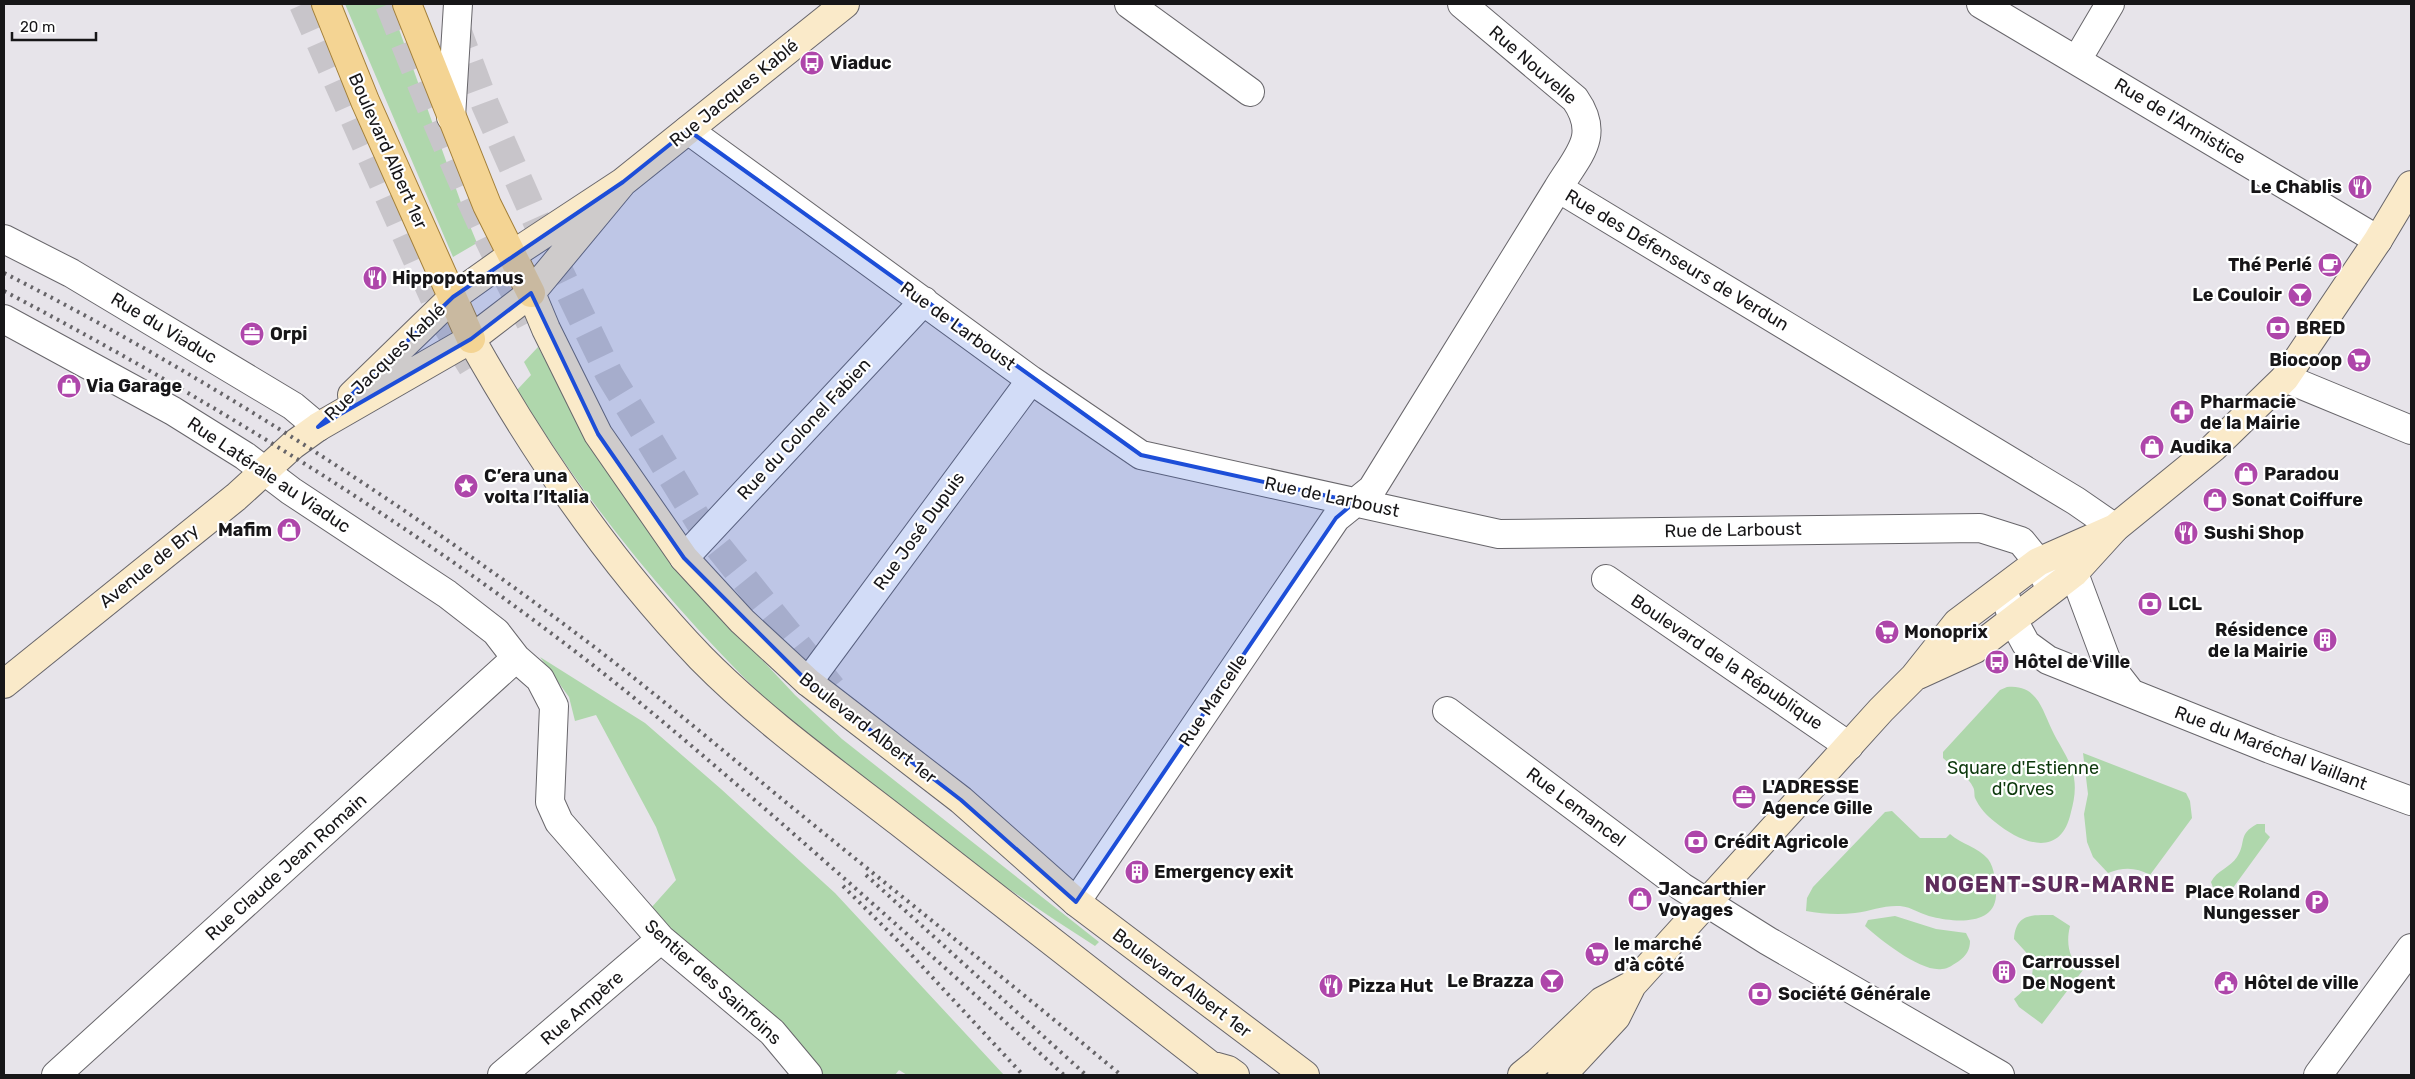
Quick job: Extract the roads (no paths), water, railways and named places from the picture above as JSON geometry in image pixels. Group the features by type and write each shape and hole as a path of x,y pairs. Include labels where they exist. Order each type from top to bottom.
{"main road":[{"name":"Boulevard Albert 1er","path":"326,4 365,101 471,339"},
{"path":"407,4 487,205 531,293"}],"street":[{"path":"451,117 458,4"},
{"name":"Rue Jacques Kablé","path":"318,427 453,297 512,255 623,182 845,4"},
{"path":"1129,4 1250,92"},
{"name":"Rue Nouvelle","path":"1462,4 1575,99 1584,112 1589,130 1582,150 1558,188"},
{"name":"Rue de l'Armistice","path":"1980,4 2378,240"},
{"path":"2077,60 2110,4"},
{"name":"Rue de Larboust","path":"688,130 1031,380 1141,455 1499,534 1980,528 2021,541 2038,562 2051,590"},
{"name":"Rue Jacques Kablé","path":"293,445 318,427 471,339 531,293 623,182"},
{"path":"1914,677 1975,650 2051,590 2070,560 2115,528 2213,448 2284,378 2378,240 2411,185"},
{"name":"Rue des Défenseurs de Verdun","path":"1355,502 1372,489 1558,188 2067,496 2115,528"},
{"name":"Rue du Viaduc","path":"4,239 80,278 293,406 318,427"},
{"name":"Boulevard Albert 1er","path":"531,293 546,329 598,434 684,558 742,621 808,682 961,800 1076,902 1305,1075"},
{"name":"Rue du Colonel Fabien","path":"684,558 924,301"},
{"name":"Rue Latérale au Viaduc","path":"4,318 173,411 245,456 263,472 448,594 496,632 516,658"},
{"path":"471,339 503,396 547,466 643,594 702,659 772,723 1213,1070 1228,1070 1235,1075"},
{"path":"2284,378 2411,430"},
{"name":"Rue José Dupuis","path":"808,682 1031,380"},
{"name":"Avenue de Bry","path":"4,684 236,497 293,445"},
{"name":"Rue Marcelle","path":"1076,902 1336,518 1355,502"},
{"path":"1562,1075 1616,1018 1632,985 1914,677 1957,623 2038,562 2070,560"},
{"path":"2070,560 2107,662 2132,694"},
{"name":"Boulevard de la République","path":"1606,579 1849,746"},
{"name":"Rue du Maréchal Vaillant","path":"2003,589 2012,620 2026,644 2048,660 2270,749 2411,800"},
{"name":"Sentier des Sainfoins","path":"516,658 540,679 554,706 550,802 559,822 661,939 772,1032 808,1075"},
{"name":"Rue Claude Jean Romain","path":"56,1075 516,658"},
{"name":"Rue Lemancel","path":"1447,711 1682,887 2000,1075"},
{"name":"Rue Ampère","path":"502,1075 661,939"},
{"path":"2324,1073 2411,948"},
{"path":"1522,1075 1602,1001 1632,985"}],"tunnel":[{"path":"303,4 445,323 472,367"},
{"path":"389,4 473,205 530,322"},
{"path":"455,24 485,104 552,256 609,374 703,528 832,688"}],"railway":[{"path":"4,273 77,311 220,393 359,481 495,574 593,646 657,697 1121,1075"},
{"path":"4,291 160,377 312,468 460,567 532,619 603,673 729,778 1064,1075"},
{"path":"866,875 1086,1075"},
{"path":"843,886 906,949 1023,1075"}],"place":[{"name":"Viaduc","path":"812,63"},
{"name":"Le Chablis","path":"2360,187"},
{"name":"Thé Perlé","path":"2330,265"},
{"name":"Hippopotamus","path":"375,278"},
{"name":"Le Couloir","path":"2300,295"},
{"name":"BRED","path":"2278,328"},
{"name":"Orpi","path":"252,334"},
{"name":"Biocoop","path":"2359,360"},
{"name":"Via Garage","path":"69,386"},
{"name":"Pharmacie de la Mairie","path":"2182,412"},
{"name":"Audika","path":"2152,447"},
{"name":"Paradou","path":"2246,474"},
{"name":"C’era una volta l’Italia","path":"466,486"},
{"name":"Sonat Coiffure","path":"2215,500"},
{"name":"Mafim","path":"289,530"},
{"name":"Sushi Shop","path":"2186,533"},
{"name":"LCL","path":"2150,604"},
{"name":"Monoprix","path":"1887,632"},
{"name":"Résidence de la Mairie","path":"2325,640"},
{"name":"Hôtel de Ville","path":"1997,662"},
{"name":"L'ADRESSE Agence Gille","path":"1744,797"},
{"name":"Crédit Agricole","path":"1696,842"},
{"name":"Emergency exit","path":"1137,872"},
{"name":"Jancarthier Voyages","path":"1640,899"},
{"name":"Place Roland Nungesser","path":"2317,902"},
{"name":"le marché d'à côté","path":"1597,954"},
{"name":"Carroussel De Nogent","path":"2004,972"},
{"name":"Le Brazza","path":"1552,981"},
{"name":"Hôtel de ville","path":"2226,983"},
{"name":"Pizza Hut","path":"1331,986"},
{"name":"Société Générale","path":"1760,994"}],"district":[{"name":"NOGENT-SUR-MARNE","path":"2050,884"}],"park label":[{"name":"Square d'Estienne d'Orves","path":"2023,778"}]}
